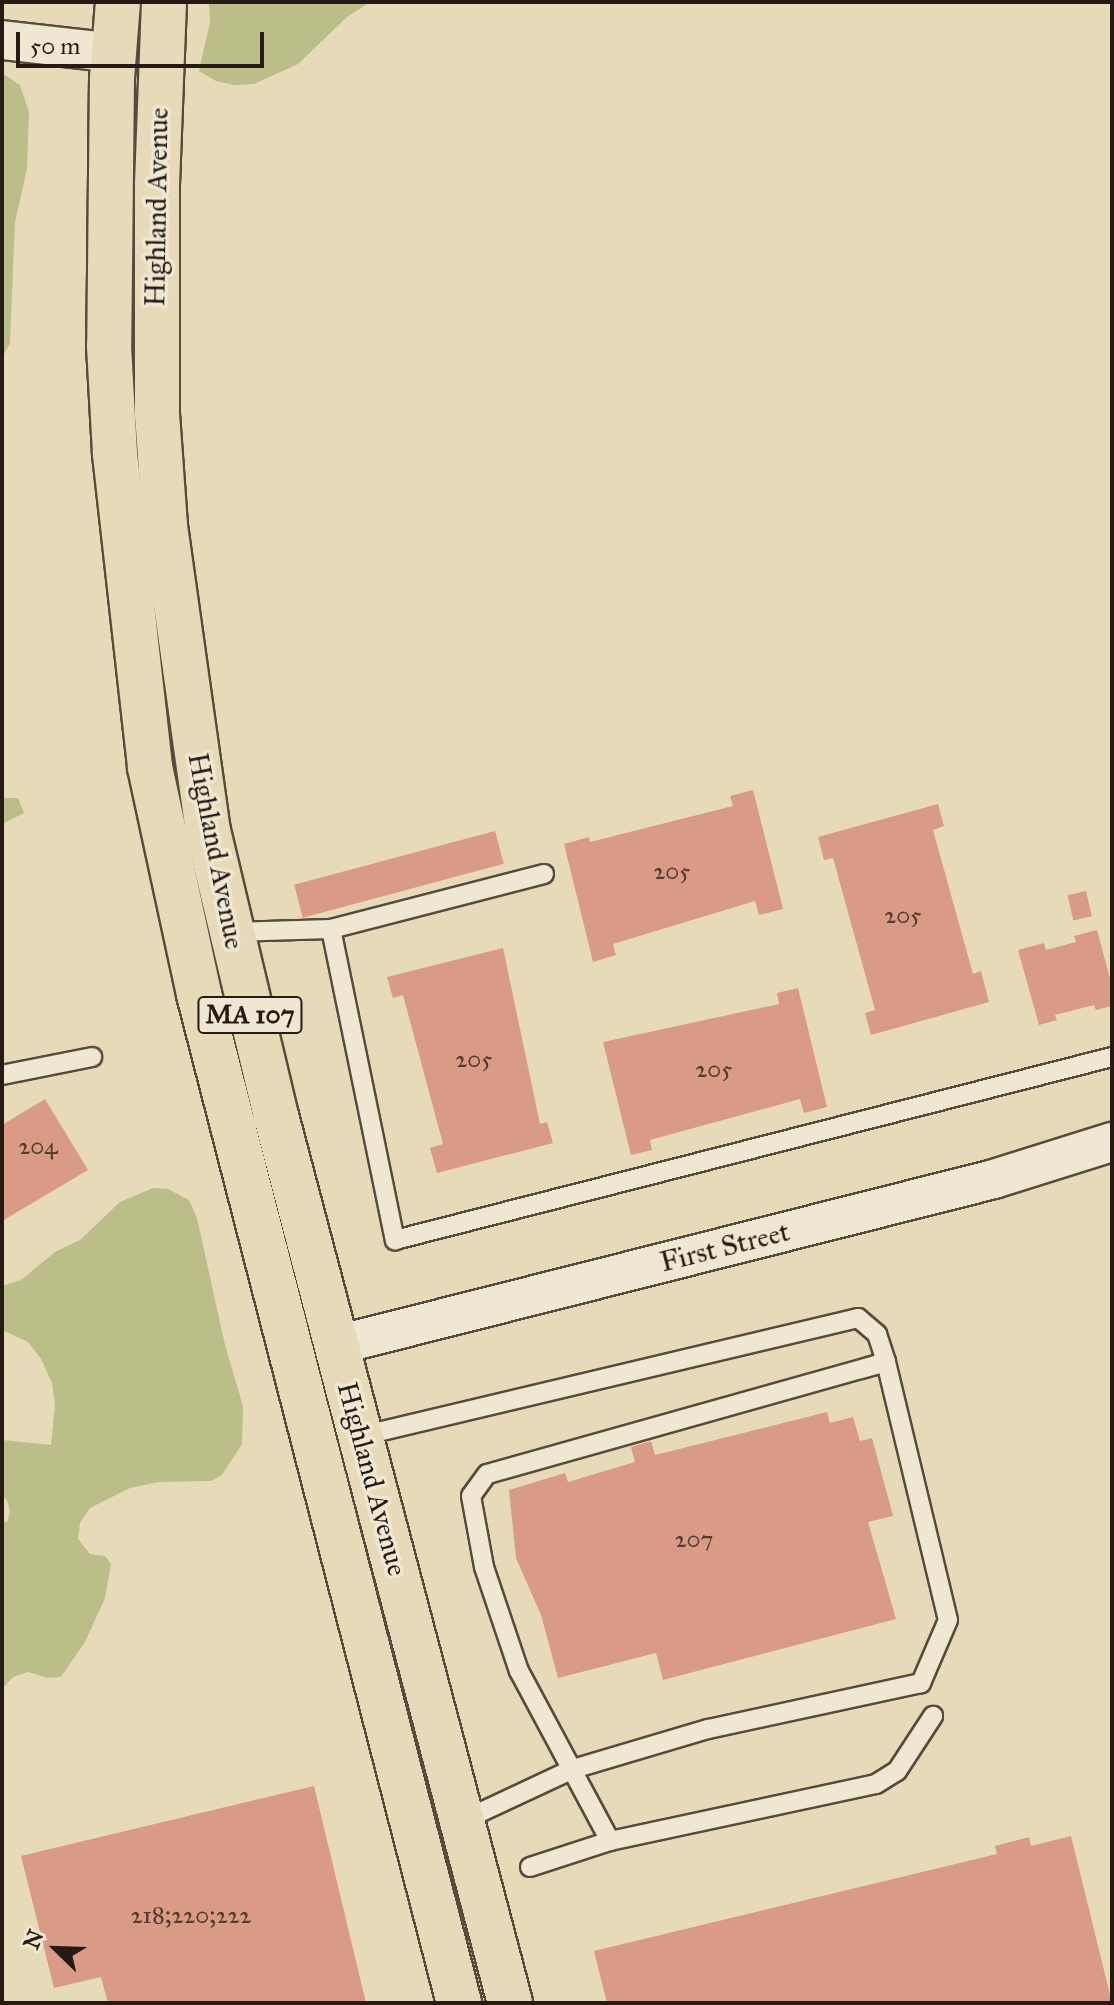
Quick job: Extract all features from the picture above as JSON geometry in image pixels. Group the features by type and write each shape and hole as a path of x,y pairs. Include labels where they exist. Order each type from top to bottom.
{"main road":[{"name":"Highland Avenue","path":"118,2 114,53 109,346 115,454 150,767 233,1130 459,2003"},
{"name":"Highland Avenue","path":"164,2 156,298 157,414 165,526 208,831 337,1345 510,2003"}],"street":[{"path":"2,40 114,53"},
{"name":"First Street","path":"337,1345 979,1183 1112,1142"}],"lane":[{"path":"232,932 331,929 544,874"},
{"path":"331,929 395,1240 1112,1057"},
{"path":"2,1075 92,1057"},
{"path":"361,1436 858,1318 877,1334 886,1362 948,1620 921,1683 708,1729 573,1769 462,1821"},
{"path":"610,1841 519,1671 484,1567 471,1496 487,1474 886,1362"},
{"path":"530,1867 610,1841 876,1784 897,1771 933,1716"}],"green space":[{"path":"209,2 370,2 347,17 298,64 254,84 234,85 216,81 199,71 210,22"},
{"path":"2,73 20,85 29,112 27,169 15,222 10,343 2,358"},
{"path":"2,798 18,798 24,813 2,824"},
{"path":"153,1188 168,1189 189,1200 197,1218 225,1345 243,1406 242,1444 222,1475 211,1481 159,1482 130,1488 90,1508 80,1523 78,1539 90,1554 105,1556 111,1564 105,1598 85,1642 61,1677 48,1678 28,1672 13,1677 2,1689 2,1521 7,1522 10,1512 2,1495 2,1440 51,1445 55,1405 52,1383 41,1359 28,1342 2,1330 2,1286 21,1280 55,1252 80,1240 120,1202"}],"building":[{"path":"753,790 783,909 759,915 755,901 613,944 616,955 593,962 564,844 589,837 590,842 733,806 730,796"},
{"path":"938,804 944,826 933,830 973,974 981,971 989,1002 871,1035 865,1013 875,1010 833,858 824,860 818,837"},
{"path":"495,831 504,864 303,918 294,885"},
{"path":"1086,891 1092,916 1073,921 1067,895"},
{"path":"1097,930 1112,986 1112,1006 1096,1010 1094,1005 1055,1015 1057,1020 1039,1025 1018,950 1044,943 1046,950 1076,942 1074,936"},
{"path":"503,948 540,1124 547,1122 553,1143 437,1173 430,1148 443,1144 403,995 393,998 387,977"},
{"path":"798,988 827,1107 804,1113 800,1099 650,1140 652,1150 631,1155 603,1042 779,1004 777,993"},
{"path":"45,1099 88,1170 2,1221 2,1125"},
{"path":"827,1412 830,1423 853,1417 860,1441 872,1438 893,1516 868,1522 896,1619 663,1680 656,1653 558,1678 541,1615 516,1558 509,1490 565,1473 568,1482 635,1462 631,1447 651,1441 655,1455"},
{"path":"314,1786 366,2003 108,2003 101,1977 54,1988 21,1856"},
{"path":"1071,1836 1112,2003 607,2003 594,1951 997,1854 995,1846 1029,1837 1031,1846"}]}
